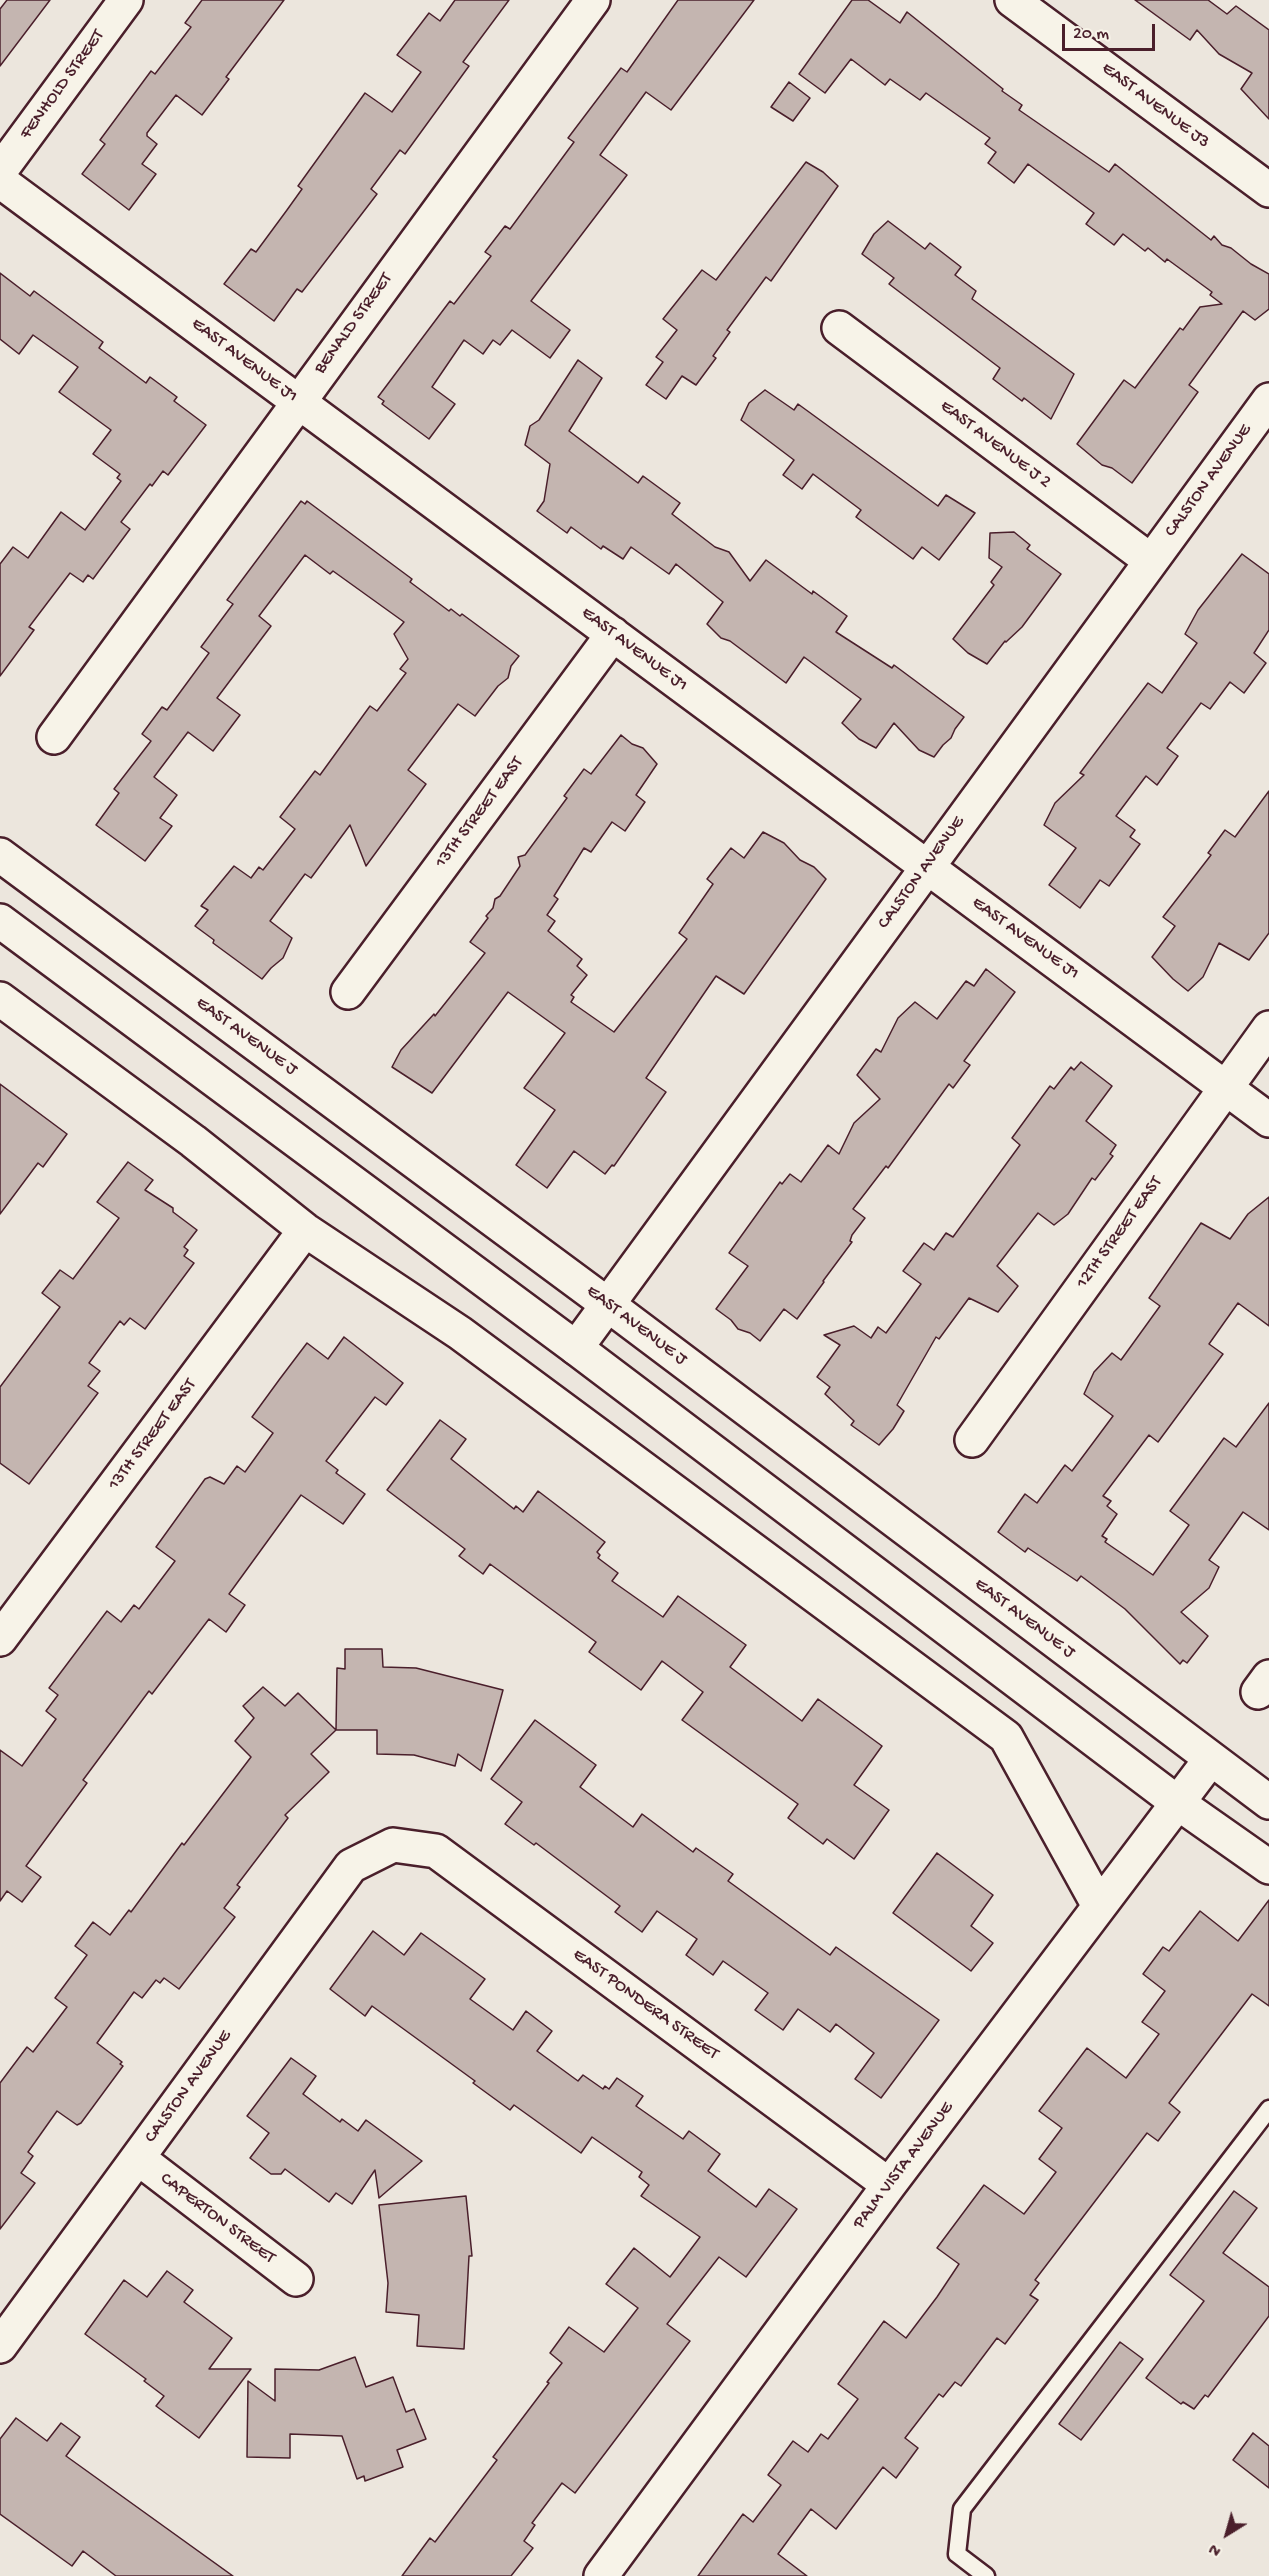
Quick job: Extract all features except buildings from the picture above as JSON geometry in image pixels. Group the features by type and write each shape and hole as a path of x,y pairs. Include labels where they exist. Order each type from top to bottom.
{"street":[{"name":"FENHOLD STREET","path":"0,171 126,0"},
{"name":"BENALD STREET","path":"54,737 592,0"},
{"name":"EAST AVENUE J3","path":"1012,0 1269,190"},
{"name":"EAST AVENUE J1","path":"0,181 1269,1120"},
{"name":"EAST AVENUE J 2","path":"839,328 1151,561"},
{"name":"CALSTON AVENUE","path":"576,1348 1269,400"},
{"name":"13TH STREET EAST","path":"348,992 613,634"},
{"name":"EAST AVENUE J","path":"0,855 607,1304 1210,1760 1269,1802"},
{"path":"0,921 576,1348 1178,1803 1269,1867"},
{"path":"0,999 193,1141 305,1230 460,1333 1006,1737 1099,1906"},
{"name":"12TH STREET EAST","path":"972,1440 1269,1028"},
{"name":"13TH STREET EAST","path":"0,1639 305,1230"},
{"name":"PALM VISTA AVENUE","path":"601,2576 889,2185 1210,1760"},
{"name":"CALSTON AVENUE","path":"0,2346 351,1866 393,1845"},
{"name":"EAST PONDERA STREET","path":"393,1845 436,1851 889,2185"},
{"name":"CAPERTON STREET","path":"138,2158 296,2279"}],"lane":[{"path":"986,2576 957,2554 962,2509 1269,2109"}]}
